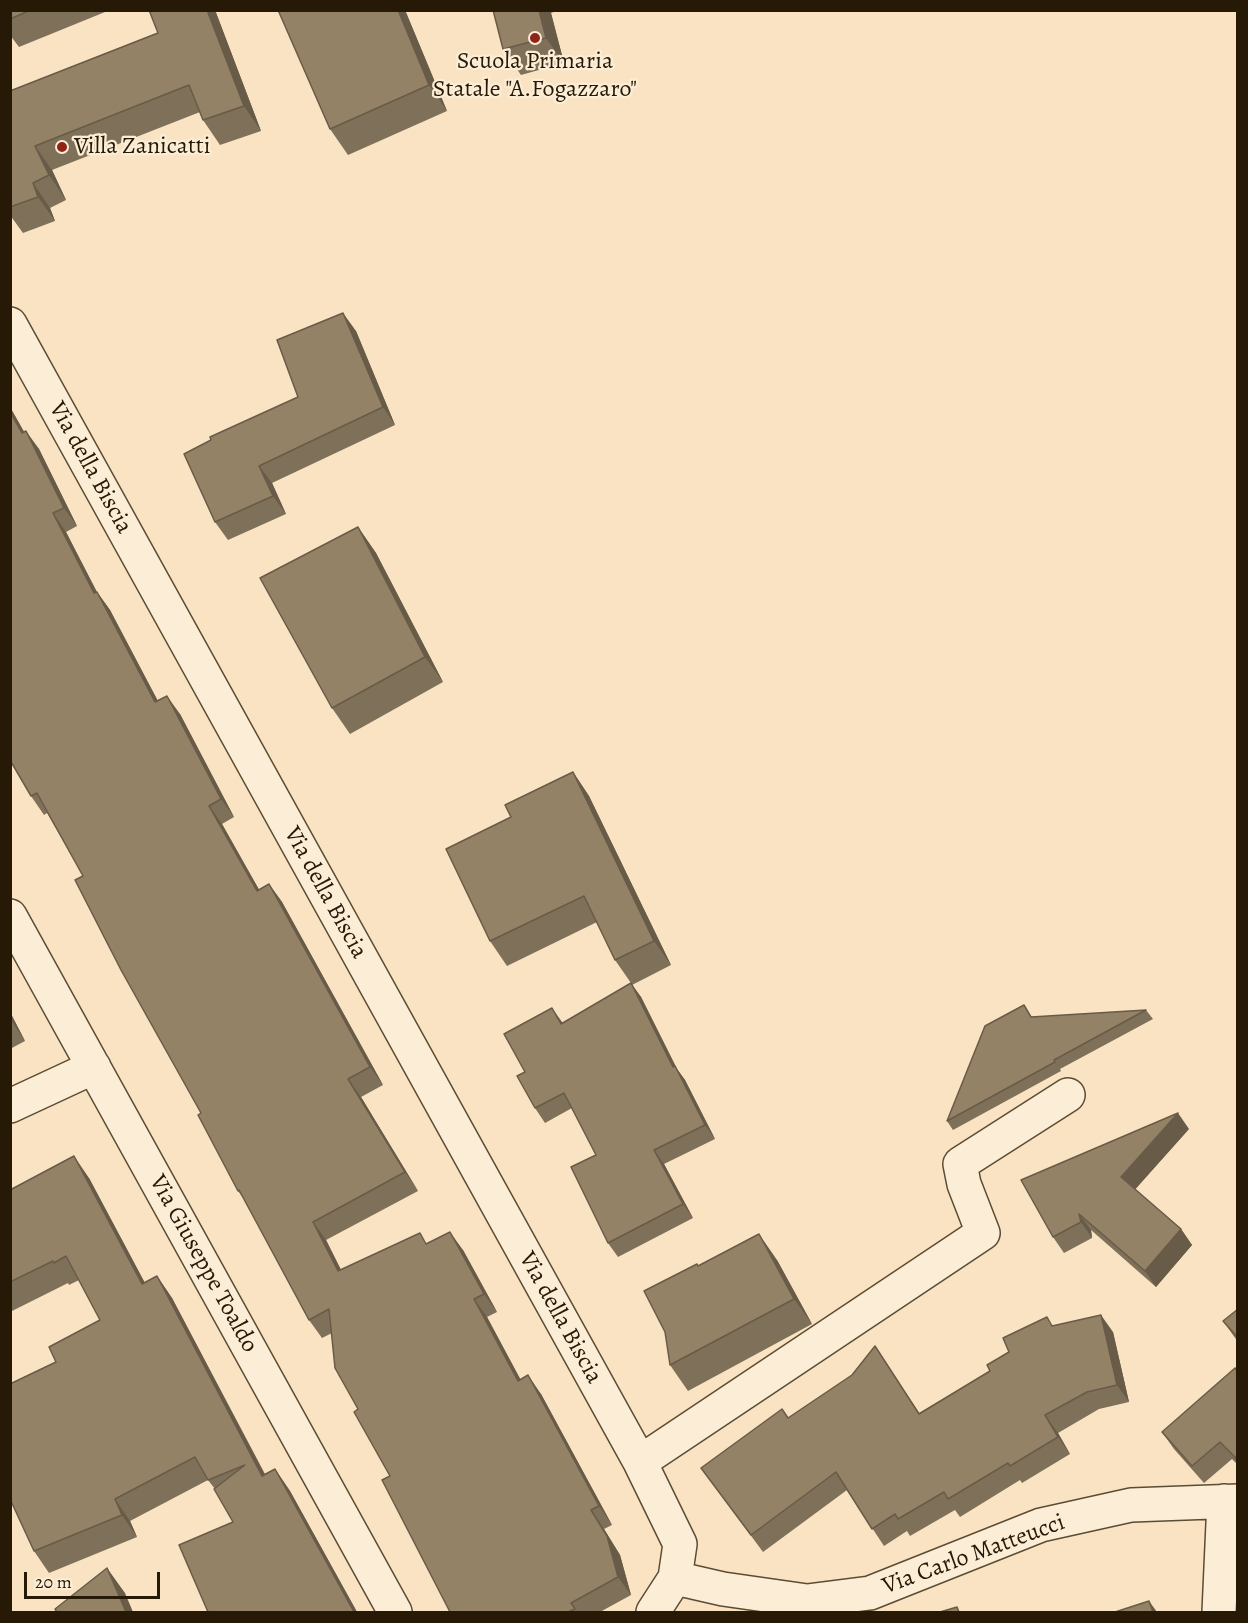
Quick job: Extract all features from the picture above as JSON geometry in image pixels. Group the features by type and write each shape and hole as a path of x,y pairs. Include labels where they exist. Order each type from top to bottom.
{"street":[{"name":"Via della Biscia","path":"10,324 640,1462 680,1544 675,1578 653,1612"},
{"name":"Via Giuseppe Toaldo","path":"10,916 395,1612"},
{"path":"10,1106 94,1067"},
{"path":"640,1462 983,1233 964,1184 960,1164 1068,1095"},
{"path":"1219,1612 1231,1501"},
{"name":"Via Carlo Matteucci","path":"675,1578 808,1607 870,1593 1041,1525 1131,1505 1231,1501"}],"building":[{"path":"10,10 31,10 10,19"},
{"path":"149,10 207,10 244,106 203,120 189,85 35,146 49,175 33,183 38,197 10,207 10,91 158,33"},
{"path":"278,10 398,10 429,85 330,129"},
{"path":"493,10 539,10 546,38 503,49"},
{"path":"343,313 383,407 259,466 273,496 215,522 184,454 211,440 210,437 298,397 277,340"},
{"path":"10,412 22,433 26,431 64,508 53,513 94,593 97,592 155,702 167,696 221,799 209,806 257,891 269,884 370,1067 348,1079 405,1172 313,1222 338,1271 420,1233 426,1244 450,1232 484,1294 474,1299 518,1381 528,1375 599,1506 591,1510 607,1536 618,1577 571,1603 575,1609 568,1612 450,1612 382,1480 390,1476 354,1412 358,1409 335,1368 329,1309 309,1320 238,1191 198,1115 201,1113 121,970 75,880 83,876 37,793 31,796 10,760"},
{"path":"358,527 425,657 332,708 260,578"},
{"path":"573,772 654,941 615,960 584,896 490,941 446,849 511,817 505,805"},
{"path":"631,983 705,1125 654,1150 683,1204 608,1243 571,1167 596,1155 564,1093 535,1108 517,1076 525,1072 504,1034 552,1008 561,1024"},
{"path":"1024,1005 1031,1017 1146,1010 947,1121 985,1026"},
{"path":"1178,1113 1121,1177 1181,1229 1145,1271 1079,1214 1081,1222 1053,1237 1021,1180"},
{"path":"74,1156 142,1284 157,1276 262,1476 275,1469 354,1612 208,1612 179,1545 233,1522 214,1489 245,1465 208,1480 195,1457 115,1499 122,1515 34,1551 10,1499 10,1384 56,1362 49,1347 100,1320 66,1256 10,1282 10,1190"},
{"path":"759,1234 794,1299 670,1365 665,1332 644,1291"},
{"path":"1238,1309 1238,1338 1223,1321"},
{"path":"1101,1315 1117,1385 1087,1392 1045,1415 1058,1437 1010,1466 1008,1463 948,1499 944,1492 898,1519 895,1514 872,1529 836,1472 751,1535 701,1468 782,1409 788,1418 852,1375 875,1346 919,1414 990,1371 987,1365 1009,1352 1003,1338 1047,1317 1052,1326"},
{"path":"1235,1368 1238,1372 1238,1460 1220,1442 1192,1466 1162,1432"},
{"path":"107,1568 126,1612 57,1612 55,1609"},
{"path":"1149,1601 1153,1612 1115,1612"},
{"path":"957,1607 959,1612 940,1612"}],"place":[{"name":"Scuola Primaria Statale \"A.Fogazzaro\"","path":"535,38"},
{"name":"Villa Zanicatti","path":"62,147"}]}
